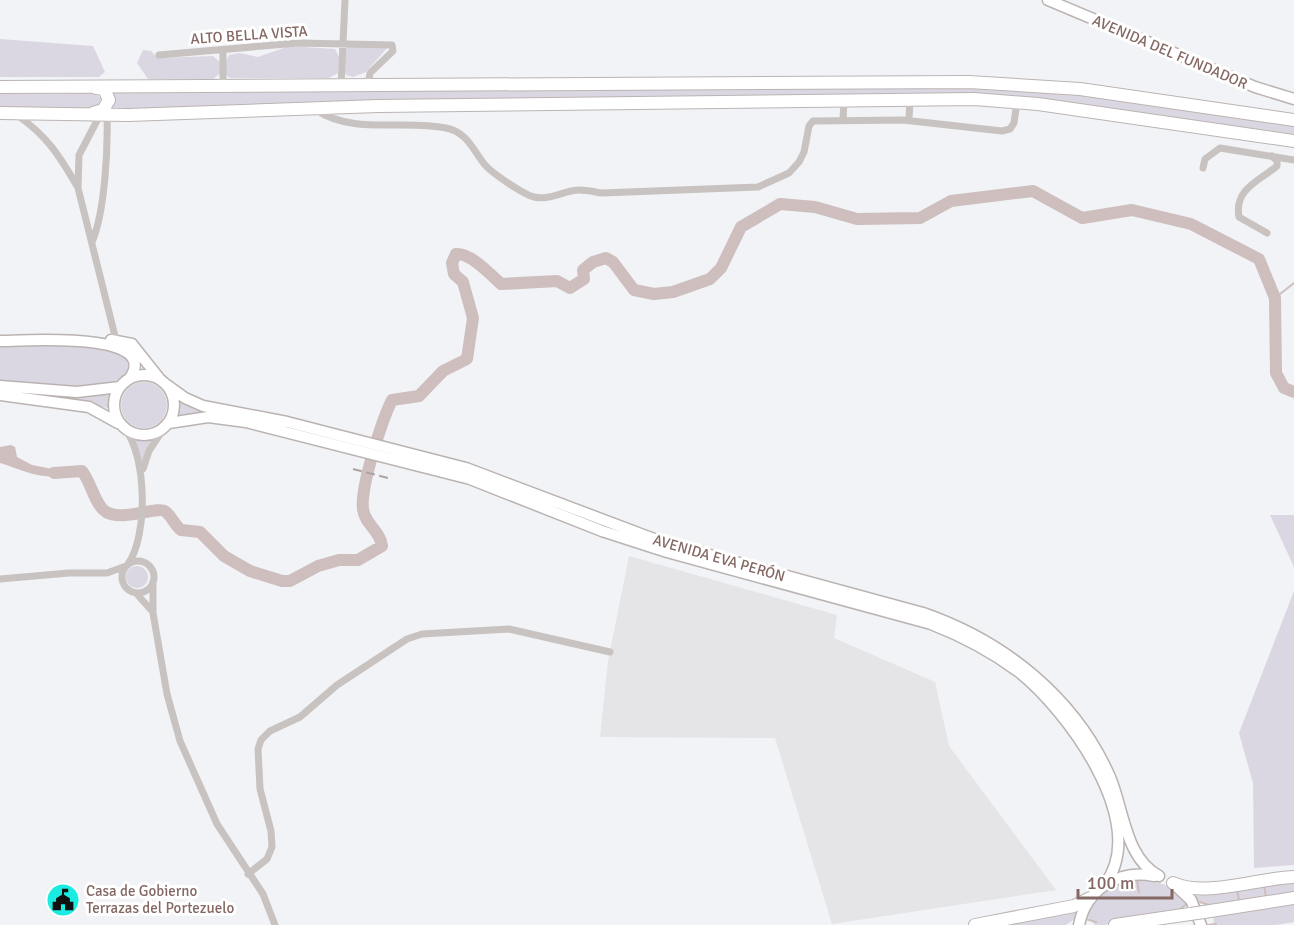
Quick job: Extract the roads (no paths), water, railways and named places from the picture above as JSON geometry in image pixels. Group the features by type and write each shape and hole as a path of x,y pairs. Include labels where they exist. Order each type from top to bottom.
{"highway":[{"path":"0,87 969,82 1080,90 1294,120"},
{"path":"80,114 103,110 109,99 104,89 87,86"},
{"path":"0,113 103,115 314,108 910,99 1017,102 1294,141"},
{"path":"1173,883 1184,888 1202,888 1294,877"},
{"path":"975,925 1074,906 1090,898"},
{"path":"1115,925 1294,898"}],"main road":[{"name":"AVENIDA DEL FUNDADOR","path":"1048,0 1245,83 1294,99"},
{"path":"0,341 116,340 132,345 163,382 174,401 174,412 167,425 145,435 123,427 89,407 0,395"},
{"path":"90,342 114,345 130,354 135,367 130,378 120,387 114,404 115,413 123,427"},
{"path":"130,378 142,375 163,382"},
{"name":"AVENIDA EVA PERÓN","path":"163,382 185,398 203,406 287,422 352,443 501,480 662,542 923,613 980,637 1027,669 1072,715 1095,749 1109,776 1134,850 1147,868 1160,876"},
{"path":"0,386 77,392 120,387"},
{"name":"AVENIDA EVA PERÓN","path":"167,425 190,418 219,418 352,443"},
{"name":"AVENIDA EVA PERÓN","path":"400,456 494,487 602,531 667,552 931,624 972,642 1023,676 1063,718 1085,750 1108,796 1119,831 1116,864 1105,884"},
{"path":"1079,925 1090,898 1105,884 1132,874 1160,876 1173,883 1191,900 1201,925"}],"street":[{"path":"341,86 341,43 345,0"},
{"name":"ALTO BELLA VISTA","path":"159,55 298,43 392,45 393,51 370,73 368,86"},
{"path":"223,51 223,85"},
{"path":"843,120 844,99"},
{"path":"909,120 910,99"},
{"path":"314,108 326,116 348,122 447,128 470,141 491,170 533,197 543,198 579,190 602,193 758,187 789,173 799,162 804,152 808,126 813,122 909,120 1002,131 1010,129 1014,123 1017,102"},
{"path":"16,114 41,132 58,153 78,188 116,340"},
{"path":"78,188 79,155 103,115"},
{"path":"93,242 100,225 104,169 108,152 103,115"},
{"path":"1264,154 1267,137"},
{"path":"1203,168 1205,159 1220,148 1294,159"},
{"path":"1267,232 1239,217 1238,210 1239,199 1247,187 1277,166 1277,161 1272,156"},
{"path":"141,480 146,458 167,425"},
{"path":"123,427 138,453 141,480 139,541 137,549 122,574 123,584"},
{"path":"139,541 147,564 153,572 153,613 170,709 180,741 217,824 267,902 275,925"},
{"path":"0,579 69,573 107,573 138,561 147,564"},
{"path":"107,573 147,602 153,613"},
{"path":"136,593 147,590 153,582"},
{"path":"248,874 267,859 272,847 271,831 260,789 258,749 261,740 270,731 300,717 337,685 407,639 422,634 509,629 610,652"}],"waterway":[{"path":"54,473 82,471 99,504 106,512 113,515 131,515 162,510 181,530 200,532 224,556 250,571 282,581 290,581 318,566 339,560 358,560 382,546 381,540 364,515 363,499 373,454 392,400 419,396 443,371 467,359 473,318 463,282 454,274 452,263 456,254 474,260 501,284 557,281 570,288 584,279 583,270 593,262 606,258 613,262 634,290 654,294 673,292 710,279 721,268 741,227 780,204 815,207 857,219 920,218 951,201 1033,191 1082,218 1132,210 1191,224 1259,259 1275,298 1276,373 1284,388 1294,392"},
{"path":"1275,298 1294,283"},
{"path":"1137,880 1139,892"},
{"path":"1264,885 1266,897"},
{"path":"1237,889 1239,901"},
{"path":"1200,902 1209,905"},
{"path":"1180,909 1187,904"},
{"path":"1086,919 1096,922"},
{"path":"1208,925 1216,924"}],"railway":[{"path":"353,469 392,479"}],"place":[{"name":"Casa de Gobierno Terrazas del Portezuelo","path":"63,900"}]}
